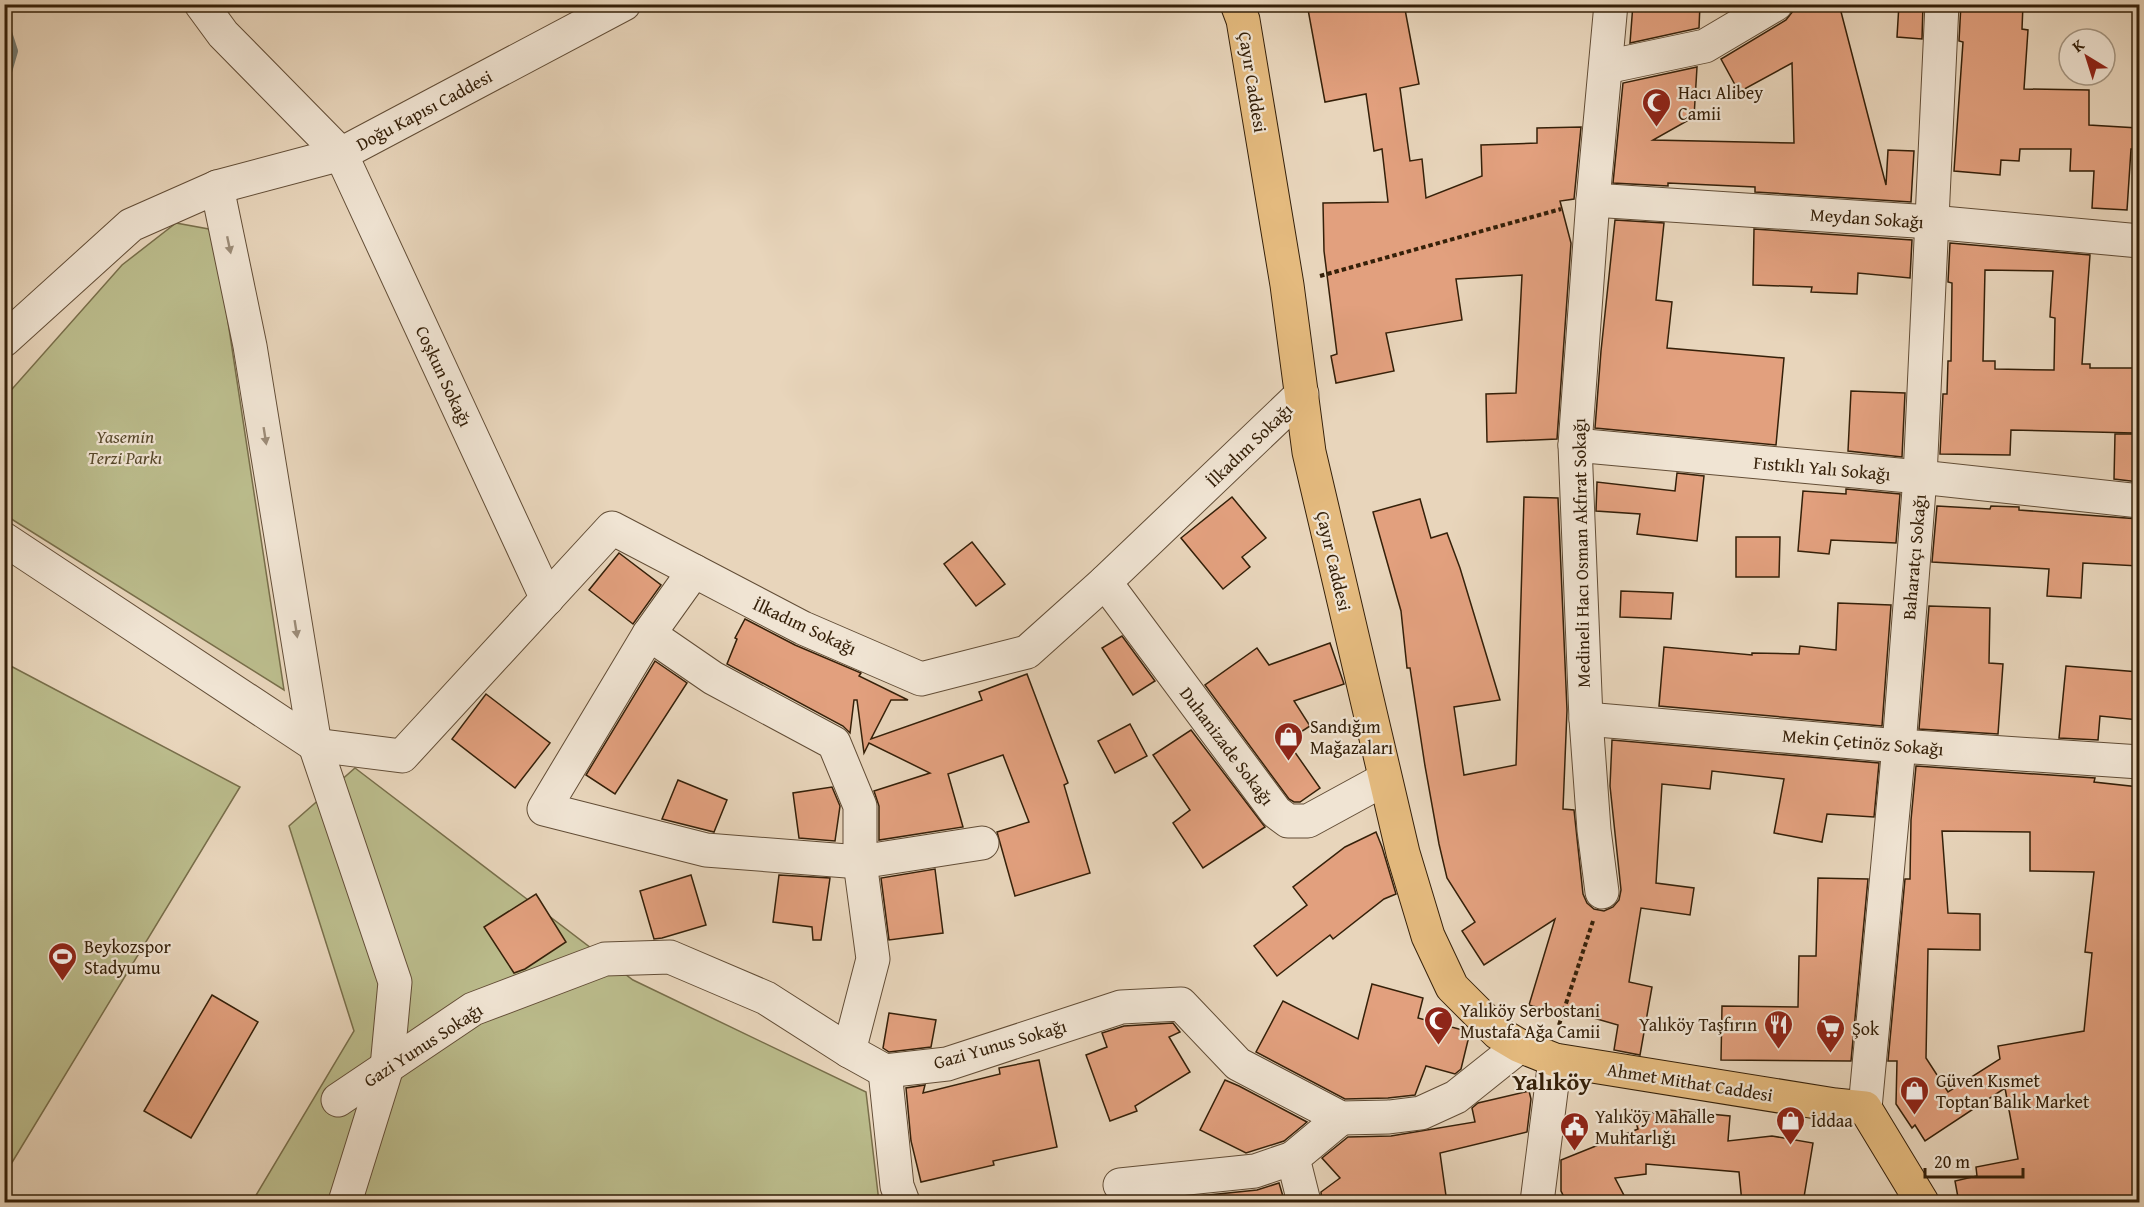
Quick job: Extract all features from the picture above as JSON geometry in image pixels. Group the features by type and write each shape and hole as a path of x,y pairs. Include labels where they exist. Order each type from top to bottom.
{"main road":[{"name":"Çayır Caddesi","path":"1237,4 1243,20 1287,285 1309,452 1402,853 1428,936 1452,987 1498,1033 1541,1054"},
{"name":"Ahmet Mithat Caddesi","path":"1541,1054 1835,1105 1865,1108"},
{"path":"1865,1108 1922,1203"}],"street":[{"name":"Doğu Kapısı Caddesi","path":"201,4 223,34 341,154 624,4"},
{"name":"Medineli Hacı Osman Akfırat Sokağı","path":"1602,892 1594,830 1586,719 1575,445 1593,200 1611,4"},
{"path":"1606,68 1705,46 1776,4"},
{"name":"Baharatçı Sokağı","path":"1865,1108 1899,746 1920,477 1941,4"},
{"path":"4,340 131,225 218,187 341,154"},
{"name":"Coşkun Sokağı","path":"341,154 547,598"},
{"path":"218,187 250,346 315,745 395,982 387,1066 345,1203"},
{"name":"Meydan Sokağı","path":"1593,200 1931,222 2139,241"},
{"name":"İlkadım Sokağı","path":"315,745 402,756 612,528 803,628 921,679 1027,652 1106,582 1302,394"},
{"name":"Fıstıklı Yalı Sokağı","path":"1575,445 1920,477 2139,501"},
{"path":"4,539 315,745"},
{"path":"694,571 649,634 544,809 706,850 860,862 982,843"},
{"name":"Duhanizade Sokağı","path":"1106,582 1276,812 1288,821 1308,821 1385,779"},
{"path":"649,634 713,678 834,743 860,806 860,862 873,959 849,1051"},
{"name":"Mekin Çetinöz Sokağı","path":"1586,719 1899,746 2139,762"},
{"name":"Gazi Yunus Sokağı","path":"338,1100 473,1009 605,959 670,957 766,998 885,1071 947,1064 1121,1007 1181,1004 1238,1064 1341,1118 1389,1118 1421,1113 1541,1054"},
{"path":"1537,1203 1541,1054"},
{"path":"885,1071 897,1186 903,1203"},
{"path":"1120,1185 1255,1171 1293,1158 1341,1118"},
{"path":"1293,1158 1304,1203"}],"path":[{"path":"1287,285 1593,200"},
{"path":"1541,1054 1602,892"}],"green space":[{"name":"Yasemin Terzi Parkı","path":"176,223 214,230 284,690 5,515 5,397 122,265"},
{"name":"Beykozspor Stadyumu","path":"5,663 240,787 5,1174"},
{"path":"355,768 633,980 866,1092 879,1202 249,1202 255,1197 354,1031 289,826"}],"building":[{"path":"1307,4 1404,4 1419,84 1400,88 1410,161 1422,159 1426,198 1482,176 1481,145 1537,143 1537,128 1581,127 1574,199 1560,201 1571,243 1557,439 1487,442 1486,394 1516,393 1522,275 1456,279 1462,320 1386,333 1394,371 1336,383 1331,356 1337,354 1324,251 1323,203 1388,202 1382,149 1374,151 1366,94 1325,102"},
{"path":"1633,4 1700,4 1699,28 1630,43"},
{"path":"1805,4 1839,4 1886,185 1888,150 1914,151 1911,202 1755,192 1755,187 1613,183 1623,83 1697,67 1694,117 1653,140 1794,143 1792,63 1739,92 1721,59 1786,20 1793,11"},
{"path":"1899,4 1923,4 1922,39 1897,37"},
{"path":"1961,4 2023,4 2022,29 2028,30 2024,89 2089,90 2089,125 2138,128 2137,149 2131,149 2127,210 2092,208 2094,171 2070,171 2071,149 2020,149 2019,161 2001,160 2000,175 1954,171 1963,42 1959,41"},
{"path":"1615,220 1664,223 1656,300 1672,302 1667,348 1784,358 1776,445 1595,428"},
{"path":"1754,229 1912,240 1910,278 1858,273 1857,294 1811,292 1812,287 1753,285"},
{"path":"1950,243 2090,255 2082,364 2090,364 2090,368 2136,368 2134,433 2011,430 2010,455 1940,454 1943,394 1947,394 1948,361 1951,361 1952,283 1948,282","holes":["1985,270 2053,271 2050,317 2055,318 2054,370 1995,369 1995,361 1983,361"]},
{"path":"1851,391 1905,393 1902,457 1848,451"},
{"path":"2115,434 2139,434 2139,482 2114,479"},
{"path":"1677,473 1704,476 1697,541 1637,534 1640,514 1596,511 1597,482 1675,491"},
{"path":"1846,489 1900,494 1896,543 1831,540 1829,554 1798,551 1803,491 1846,494"},
{"path":"1232,497 1266,538 1242,557 1250,567 1223,589 1181,538"},
{"path":"1524,497 1558,498 1567,710 1563,809 1574,810 1583,894 1587,903 1594,909 1604,911 1613,907 1619,900 1621,890 1610,786 1612,740 1879,763 1874,817 1827,814 1822,842 1774,833 1784,779 1712,771 1710,789 1662,784 1656,883 1694,888 1690,915 1641,908 1629,982 1652,987 1640,1055 1614,1050 1618,1025 1562,1009 1560,1014 1529,1005 1555,919 1484,965 1462,931 1475,922 1447,878 1439,844 1410,668 1407,668 1401,611 1373,512 1420,499 1431,538 1447,533 1460,568 1500,700 1454,707 1464,775 1516,765"},
{"path":"1937,506 1990,509 1991,506 2019,507 2019,510 2139,519 2139,566 2083,563 2081,598 2047,596 2049,569 1932,562"},
{"path":"1736,537 1780,537 1779,577 1736,577"},
{"path":"972,542 1005,584 976,606 944,564"},
{"path":"619,553 661,585 633,624 589,590"},
{"path":"1621,591 1673,593 1671,619 1620,617"},
{"path":"1838,603 1891,605 1882,726 1659,706 1664,647 1752,655 1752,653 1799,654 1800,646 1836,650"},
{"path":"1929,606 1990,608 1989,663 2003,664 1998,734 1919,729"},
{"path":"745,619 795,645 861,673 859,676 908,700 891,700 871,739 982,700 979,692 1027,674 1068,783 1064,785 1090,873 1015,896 997,832 1029,822 1003,755 948,774 963,827 879,840 879,806 874,791 930,773 869,743 864,753 857,700 854,700 850,733 843,726 727,664 737,639 735,638"},
{"path":"1122,636 1155,681 1133,695 1102,648"},
{"path":"1330,643 1344,684 1294,701 1310,726 1287,741 1320,788 1300,802 1294,802 1289,799 1205,685 1257,648 1269,665"},
{"path":"655,661 687,683 615,794 586,775"},
{"path":"2066,666 2139,672 2139,720 2100,716 2098,740 2059,738"},
{"path":"486,694 550,743 515,788 452,739"},
{"path":"1130,724 1147,756 1115,773 1098,741"},
{"path":"1191,730 1265,827 1203,868 1173,823 1190,810 1153,755"},
{"path":"1916,766 2095,778 2094,782 2139,787 2139,1203 1959,1203 1955,1181 1977,1176 1976,1167 2018,1159 2005,1088 1925,1141 1915,1125 1912,1128 1896,1104 1897,1061 1888,1061 1905,879 1910,879 1911,820","holes":["1942,831 2030,832 2030,871 2094,872 2085,952 2092,953 2084,1031 1998,1046 2000,1059 1948,1092 1926,1058 1928,949 1980,950 1980,914 1948,913"]},
{"path":"678,780 727,800 714,832 662,819"},
{"path":"832,787 840,806 835,841 799,838 793,793"},
{"path":"1376,832 1396,894 1384,899 1333,939 1330,935 1277,976 1254,946 1307,905 1293,887 1345,847"},
{"path":"935,869 943,933 889,940 881,878"},
{"path":"691,875 706,925 654,939 640,891"},
{"path":"779,875 830,878 821,940 813,940 812,927 773,922"},
{"path":"1818,878 1868,879 1851,1061 1721,1060 1722,1006 1798,1007 1799,956 1816,956"},
{"path":"536,894 566,942 525,969 514,973 484,927"},
{"path":"1372,984 1423,998 1418,1018 1470,1032 1461,1069 1455,1074 1426,1066 1415,1095 1345,1099 1256,1052 1283,1001 1358,1039"},
{"path":"212,995 258,1022 191,1138 144,1111"},
{"path":"889,1013 936,1020 931,1047 889,1052 883,1048"},
{"path":"1173,1023 1180,1032 1169,1037 1190,1072 1135,1106 1137,1111 1110,1121 1086,1055 1107,1047 1102,1033 1124,1026"},
{"path":"1039,1060 1057,1147 993,1161 994,1165 921,1182 911,1141 906,1088 925,1085 923,1093 1000,1074 999,1068"},
{"path":"1225,1080 1307,1122 1284,1141 1246,1153 1200,1130"},
{"path":"1529,1091 1531,1099 1527,1132 1440,1153 1447,1203 1322,1203 1321,1192 1340,1178 1322,1158 1348,1137 1391,1136 1475,1122 1472,1108 1478,1103"},
{"path":"1632,1110 1668,1115 1669,1110 1730,1116 1728,1141 1772,1136 1813,1143 1803,1203 1742,1203 1739,1172 1646,1164 1646,1174 1615,1178 1628,1203 1567,1203 1561,1191 1561,1160 1638,1129"},
{"path":"1279,1183 1285,1203 1160,1203 1160,1200 1257,1190"}],"waterway":[{"path":"4,23 13,51 4,82"}],"place":[{"name":"Hacı Alibey Camii","path":"1657,128"},
{"name":"Sandığım Mağazaları","path":"1289,762"},
{"name":"Beykozspor Stadyumu","path":"63,982"},
{"name":"Yalıköy Serbostani Mustafa Ağa Camii","path":"1439,1046"},
{"name":"Yalıköy Taşfırın","path":"1778,1050"},
{"name":"Şok","path":"1831,1054"},
{"name":"Güven Kısmet Toptan Balık Market","path":"1915,1116"},
{"name":"İddaa","path":"1790,1146"},
{"name":"Yalıköy Mahalle Muhtarlığı","path":"1574,1152"}],"district":[{"name":"Yalıköy","path":"1552,1081"}]}
